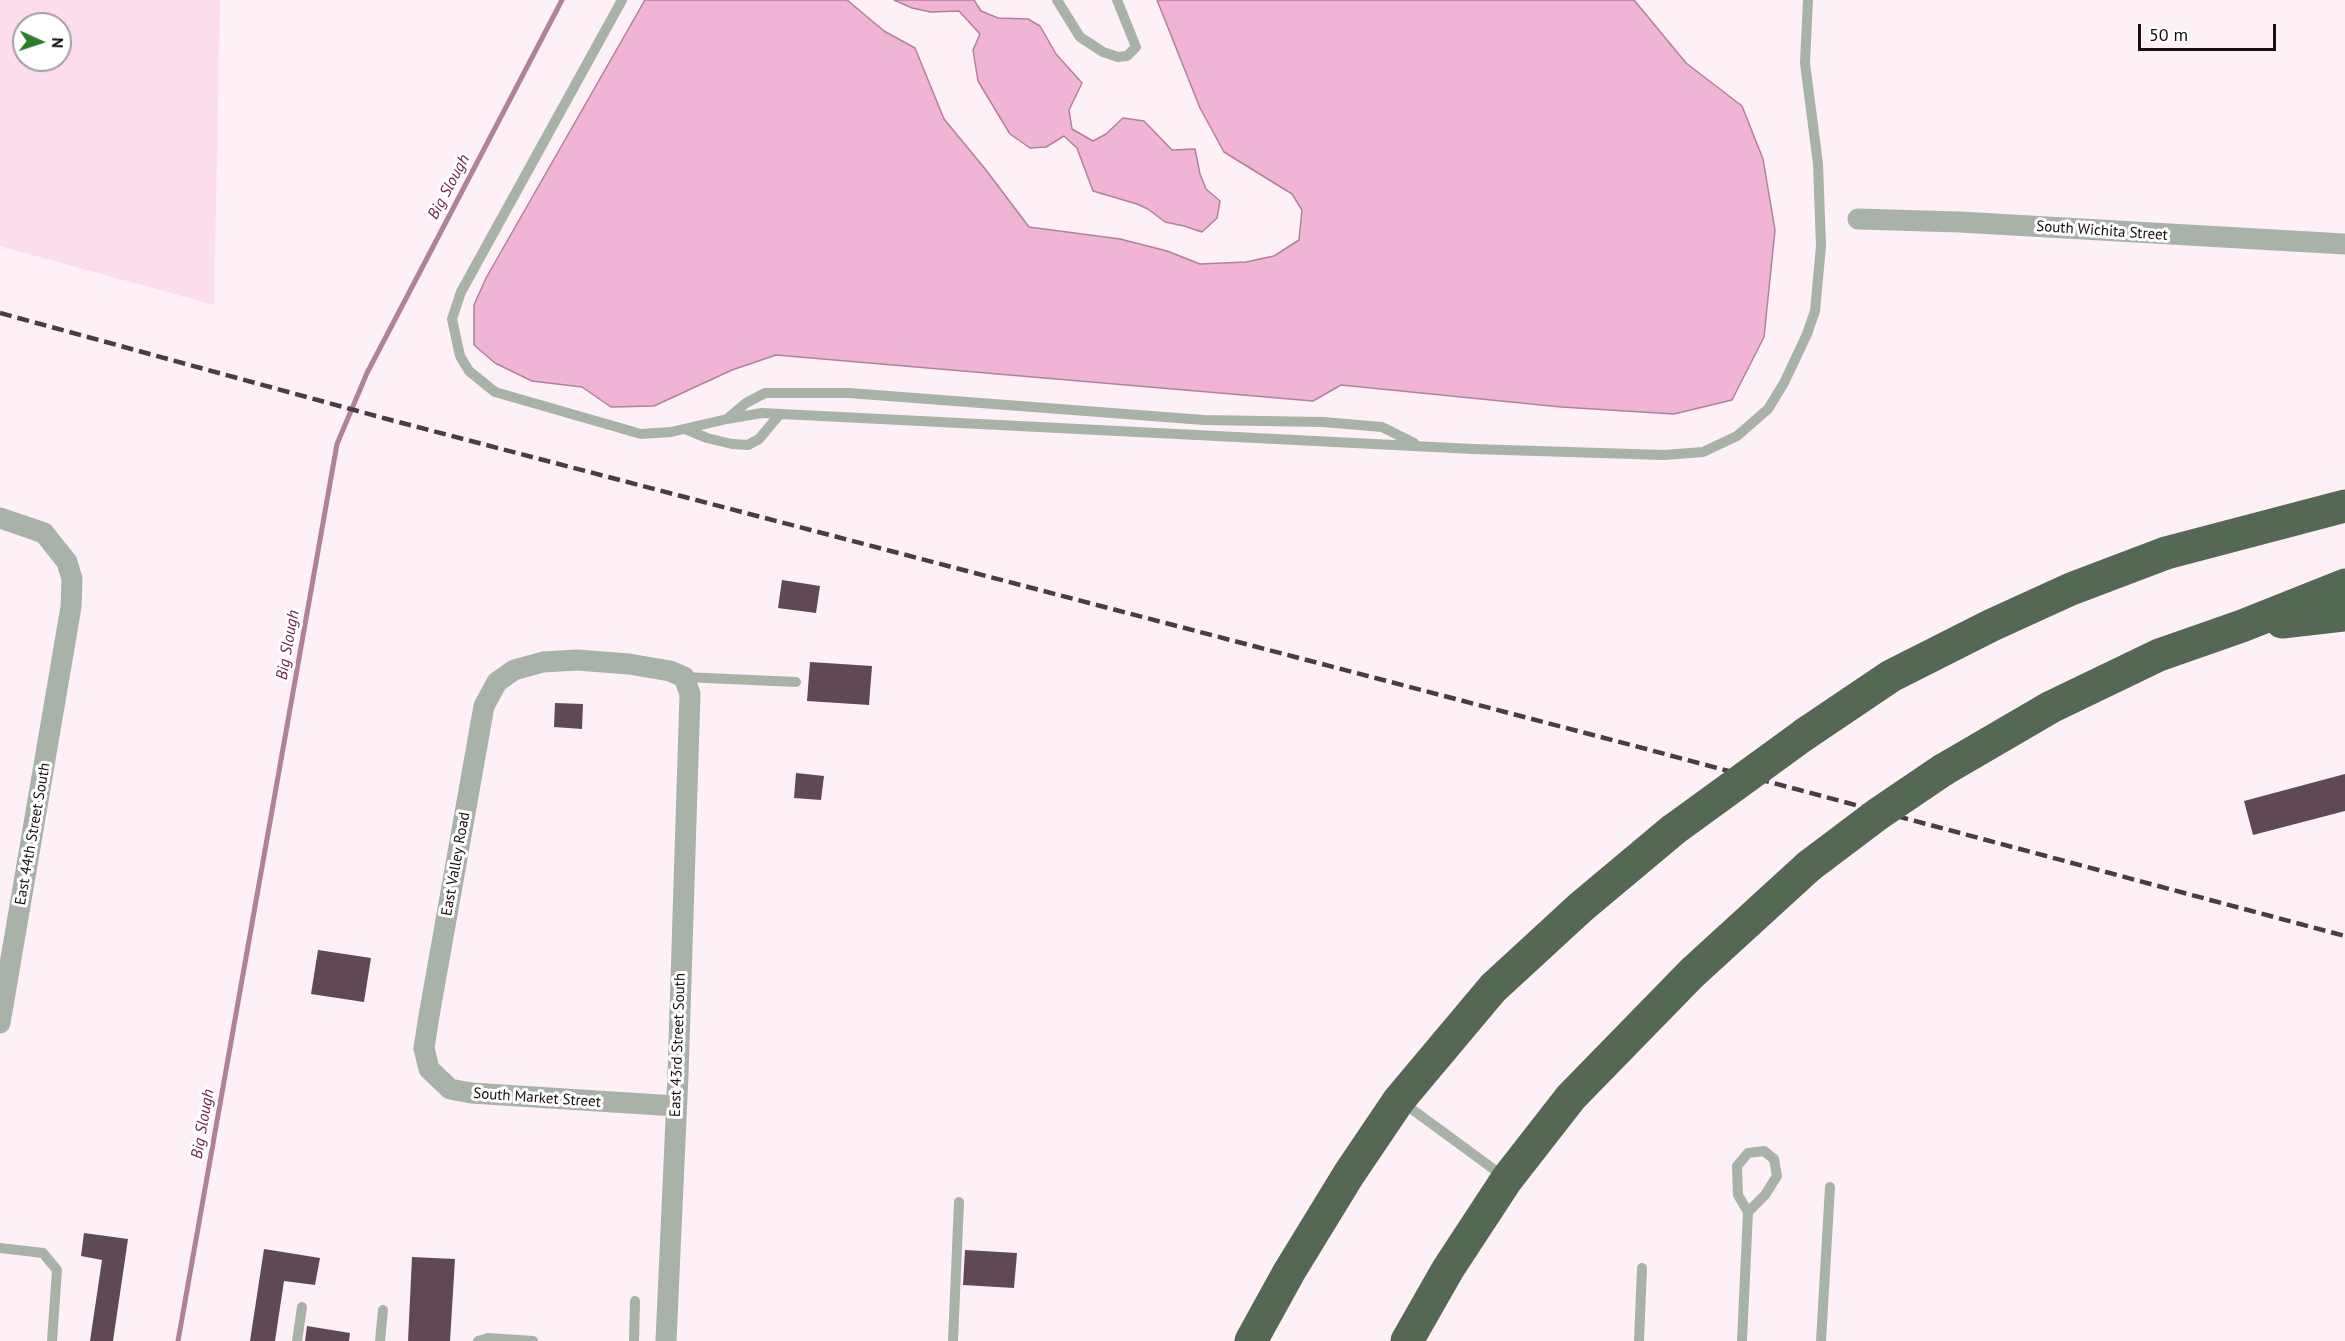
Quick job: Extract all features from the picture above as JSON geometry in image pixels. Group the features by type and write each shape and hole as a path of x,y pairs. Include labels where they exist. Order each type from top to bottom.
{"highway":[{"path":"2271,526 2345,495"},
{"path":"1251,1341 1342,1183 1399,1100 1493,988 1672,830 1805,734 1891,676 1992,625 2071,589 2166,553 2345,506"},
{"path":"1407,1341 1448,1269 1507,1179 1571,1097 1692,973 1809,866 1878,814 1943,770 2051,707 2159,655 2242,626 2345,585"},
{"path":"2242,626 2345,615"}],"street":[{"name":"South Wichita Street","path":"1858,219 1960,222 2345,244"},
{"name":"East 44th Street South","path":"0,518 44,533 67,562 72,579 71,607 0,1023"},
{"name":"East Valley Road","path":"424,1048 484,706 497,682 514,670 543,662 577,660 629,664 670,671 684,677"},
{"name":"East 43rd Street South","path":"666,1341 690,694 684,677"},
{"name":"South Market Street","path":"424,1048 429,1069 450,1089 494,1096 676,1106"}],"lane":[{"path":"622,0 530,163 461,292 452,319 460,356 469,371 495,392 641,434 685,429 762,413 1419,446 1664,455 1703,452 1737,436 1768,409 1784,383 1807,334 1816,300 1821,246 1818,164 1805,63 1808,0"},
{"path":"1057,0 1080,37 1103,52 1118,57 1127,56 1136,47 1118,0"},
{"path":"727,419 746,403 765,393 849,393 1204,420 1323,422 1382,427 1419,446"},
{"path":"685,429 707,438 748,445 759,439 780,414"},
{"path":"684,677 796,682"},
{"path":"1399,1100 1507,1179"},
{"path":"1742,1341 1748,1212 1738,1195 1737,1166 1748,1153 1764,1151 1774,1159 1777,1176 1765,1195 1748,1212"},
{"path":"1821,1341 1830,1187"},
{"path":"953,1341 959,1202"},
{"path":"0,1248 43,1253 57,1270 52,1341"},
{"path":"1639,1341 1642,1268"},
{"path":"634,1341 635,1301"},
{"path":"297,1341 302,1307"},
{"path":"380,1341 383,1310"},
{"path":"478,1341 488,1338 533,1341"}],"shaded area":[{"path":"0,0 220,0 214,305 0,246"},
{"path":"645,0 847,0 884,31 915,48 944,119 1029,227 1120,239 1167,251 1200,264 1246,262 1274,256 1299,240 1302,210 1292,194 1224,152 1200,108 1157,0 1634,0 1686,63 1742,106 1763,159 1775,230 1764,337 1732,400 1674,414 1561,407 1341,385 1313,401 776,355 732,370 654,406 611,407 582,387 532,381 495,363 474,345 474,305 486,278"},
{"path":"894,0 974,0 981,11 998,18 1028,19 1040,26 1056,54 1082,83 1069,110 1072,129 1093,141 1106,134 1123,118 1144,121 1172,150 1195,149 1200,174 1206,189 1220,201 1217,218 1202,232 1165,222 1137,204 1093,191 1077,148 1064,136 1046,147 1030,148 1010,134 978,81 973,50 980,34 959,11 931,12 912,8"}],"building":[{"path":"782,580 820,586 816,613 778,608"},
{"path":"810,662 872,666 869,705 807,701"},
{"path":"555,703 583,704 582,729 554,727"},
{"path":"796,773 824,776 821,800 794,798"},
{"path":"2345,774 2345,811 2253,835 2244,801"},
{"path":"318,950 371,958 364,1002 311,994"},
{"path":"84,1233 128,1239 113,1341 90,1341 102,1260 81,1256"},
{"path":"264,1249 320,1258 315,1285 284,1281 275,1341 250,1341"},
{"path":"965,1250 1017,1253 1014,1288 963,1285"},
{"path":"412,1257 455,1259 450,1341 408,1341"},
{"path":"307,1326 350,1333 349,1341 305,1341"}],"waterway":[{"name":"Big Slough","path":"178,1341 337,444 367,373 562,0"}],"railway":[{"path":"0,313 387,419 1635,746 2345,936"}]}
